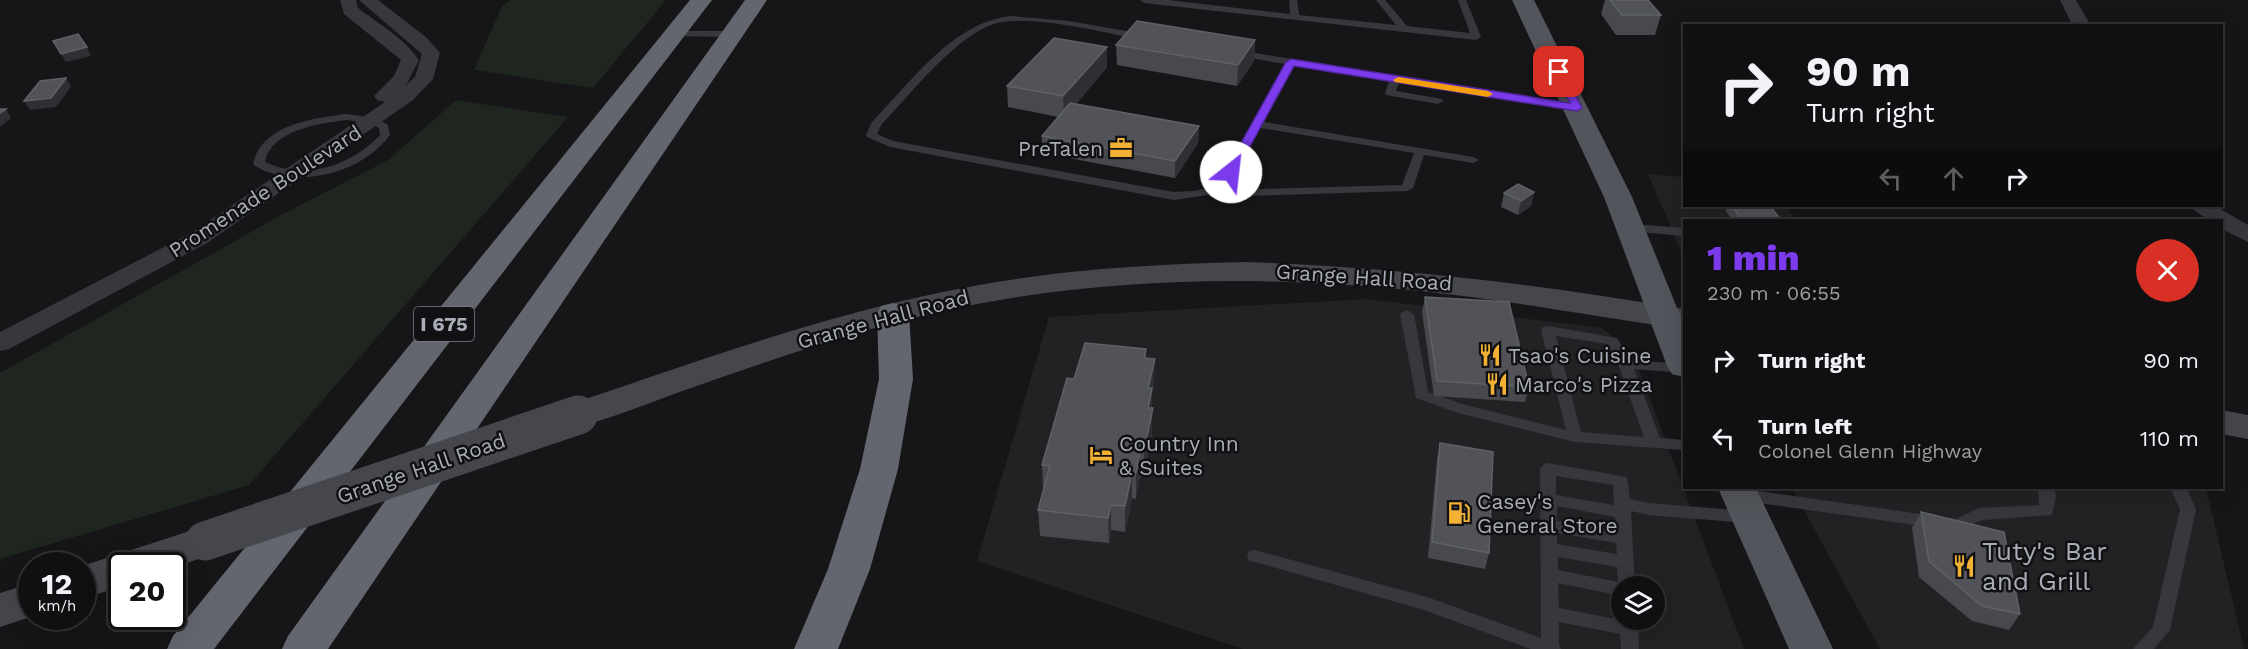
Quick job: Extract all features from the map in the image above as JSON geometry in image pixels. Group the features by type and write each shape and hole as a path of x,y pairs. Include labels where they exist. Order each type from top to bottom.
{"highway":[{"name":"I 675","path":"189,649 359,430 701,0"},
{"path":"304,649 756,0"},
{"path":"816,649 849,569 865,523 879,469 896,379 893,313"}],"main road":[{"path":"1523,0 1577,108 1631,228 1675,317 1683,361"},
{"name":"Grange Hall Road","path":"174,552 787,344 893,313 981,293 1065,280 1159,273 1264,270 1348,273 1434,281 1675,317"},
{"path":"2223,422 2248,427"},
{"path":"1743,500 1811,649"},
{"path":"0,610 18,604"}],"street":[{"name":"Promenade Boulevard","path":"0,326 181,233 268,170 398,85 407,72 410,60 403,51 350,10 348,0"},
{"name":"Promenade Boulevard","path":"0,343 199,238 406,96 424,79 430,53 421,42 367,0"},
{"path":"2068,0 2081,24"},
{"path":"2202,207 2222,219"},
{"path":"2223,220 2248,235"}],"lane":[{"path":"1144,0 1476,37 1462,0"},
{"path":"1293,0 1295,17"},
{"path":"1380,0 1404,29"},
{"path":"1150,38 1027,19 989,23 961,39 876,124 871,135 890,144 1174,196 1407,189 1420,151"},
{"path":"674,34 733,34"},
{"path":"1220,50 1577,108"},
{"path":"1198,194 1222,188 1291,62"},
{"path":"1395,79 1390,93 1438,101"},
{"path":"346,117 373,120"},
{"path":"1257,124 1473,160"},
{"path":"268,170 292,174"},
{"path":"1631,228 1683,232"},
{"path":"1407,314 1421,395 1458,408 1575,437 1683,445"},
{"path":"1575,437 1548,330 1612,341 1625,364 1654,442"},
{"path":"1625,364 1683,367"},
{"path":"1254,556 1427,604 1551,649 1548,469 1621,481 1627,576"},
{"path":"1548,499 1649,509 1743,500 1958,525 1979,514 2046,511 2048,496 2046,489"},
{"path":"2142,649 2161,630 2188,508 2178,489"},
{"path":"1549,526 1624,538"},
{"path":"1549,549 1626,562"},
{"path":"1550,575 1611,587"},
{"path":"1550,613 1611,621"},
{"path":"1629,630 1630,649"}],"shaded area":[{"path":"511,0 666,0 593,88 474,70 502,6"},
{"path":"456,100 568,117 249,485 0,559 0,373 283,214 388,160"},
{"path":"1648,174 1683,177 1683,207 1787,207 1795,219 1683,219 1683,257"},
{"path":"1366,299 1602,328 1633,354 1744,649 1243,649 977,561 1049,317"},
{"path":"1793,489 2206,489 2244,649 1880,649"}],"building":[{"path":"1610,0 1648,0 1661,15 1622,15"},
{"path":"1137,21 1255,40 1238,65 1116,45"},
{"path":"78,34 87,47 61,54 53,41"},
{"path":"1054,38 1107,47 1063,96 1007,86"},
{"path":"66,78 51,98 24,101 40,81"},
{"path":"1070,103 1199,126 1175,161 1042,136"},
{"path":"1518,184 1534,192 1521,201 1504,193"},
{"path":"1733,207 1771,207 1780,219 1741,219"},
{"path":"1425,297 1509,302 1529,387 1437,381"},
{"name":"Country Inn & Suites","path":"1085,343 1146,349 1144,358 1155,359 1148,388 1152,388 1148,408 1153,408 1144,451 1140,451 1136,473 1132,473 1125,506 1111,505 1108,518 1038,510 1050,466 1042,465 1067,378 1074,379"},
{"name":"Casey's General Store","path":"1440,443 1493,452 1489,553 1432,542"},
{"path":"1921,512 2004,532 2020,614 1982,606 1929,561"}],"slow traffic":[{"path":"1398,80 1488,94"}],"place":[{"name":"PreTalen","path":"1121,148"},
{"name":"Tsao's Cuisine","path":"1490,355"},
{"name":"Marco's Pizza","path":"1497,384"},
{"name":"Country Inn & Suites","path":"1101,455"},
{"name":"Casey's General Store","path":"1459,513"},
{"name":"Tuty's Bar and Grill","path":"1964,566"}],"route":[{"path":"1231,172 1291,62 1577,108 1559,72"}]}
